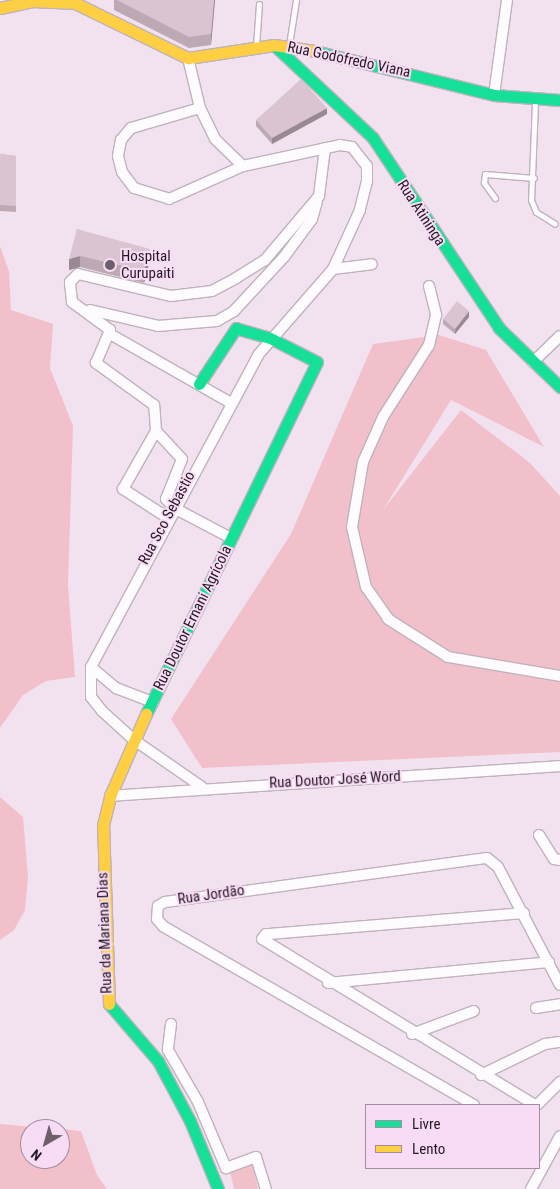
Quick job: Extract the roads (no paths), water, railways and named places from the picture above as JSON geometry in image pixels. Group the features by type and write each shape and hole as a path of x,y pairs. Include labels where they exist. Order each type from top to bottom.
{"street":[{"path":"494,95 507,0"},
{"path":"0,8 24,1 75,3 188,58 200,108 215,139 243,166"},
{"name":"Rua Godofredo Viana","path":"188,58 274,44 494,95 535,102 560,100"},
{"name":"Rua Atininga","path":"274,44 373,138 499,328 560,387"},
{"path":"75,305 125,322 158,326 217,321 234,311 284,257 312,219 319,196 325,148 243,166 169,199 134,188 118,156 121,140 131,128 148,121 200,108"},
{"name":"Rua Sco Sebastio","path":"202,787 134,740 91,697 91,667 229,402 270,338 333,269 360,210 367,166 352,147 325,148"},
{"path":"229,402 110,334 104,324 75,305 68,292 72,278 90,277 171,296 212,291 265,260 319,196"},
{"path":"333,269 372,264"},
{"path":"429,286 436,315 429,345 383,416 363,462 352,527 366,587 388,619 440,653 560,676"},
{"path":"199,384 234,329 270,338"},
{"path":"110,334 96,363 154,405 156,431 124,491 168,518"},
{"path":"533,362 560,336"},
{"name":"Rua Doutor Ernani Agrícola","path":"110,796 134,740 231,538 281,444 318,367 314,359 270,338"},
{"path":"156,431 182,460 165,495 174,508 231,538"},
{"path":"91,667 116,688 153,702"},
{"name":"Rua Doutor José Word","path":"110,796 202,787 560,766"},
{"name":"Rua da Mariana Dias","path":"110,796 102,842 108,1002 118,1019 158,1061 212,1171 218,1189"},
{"path":"539,835 554,859 560,860"},
{"name":"Rua Jordão","path":"472,1104 163,926 156,913 164,902 478,857 498,867 524,913 560,985"},
{"path":"524,913 264,935 266,945 481,1075 534,1104"},
{"path":"328,982 549,962"},
{"path":"536,1008 560,1004"},
{"path":"412,1034 474,1011"},
{"path":"171,1024 168,1050 198,1102 226,1168"},
{"path":"481,1075 545,1044 560,1042"},
{"path":"537,1104 560,1082"},
{"path":"531,1189 560,1136"},
{"path":"212,1171 256,1157 266,1189"}],"lane":[{"path":"288,46 296,0"},
{"path":"256,47 259,4"},
{"path":"535,102 534,207 554,224"},
{"path":"495,198 484,183 484,174 534,178"}],"place":[{"name":"Hospital Curupaiti","path":"110,265"}]}
